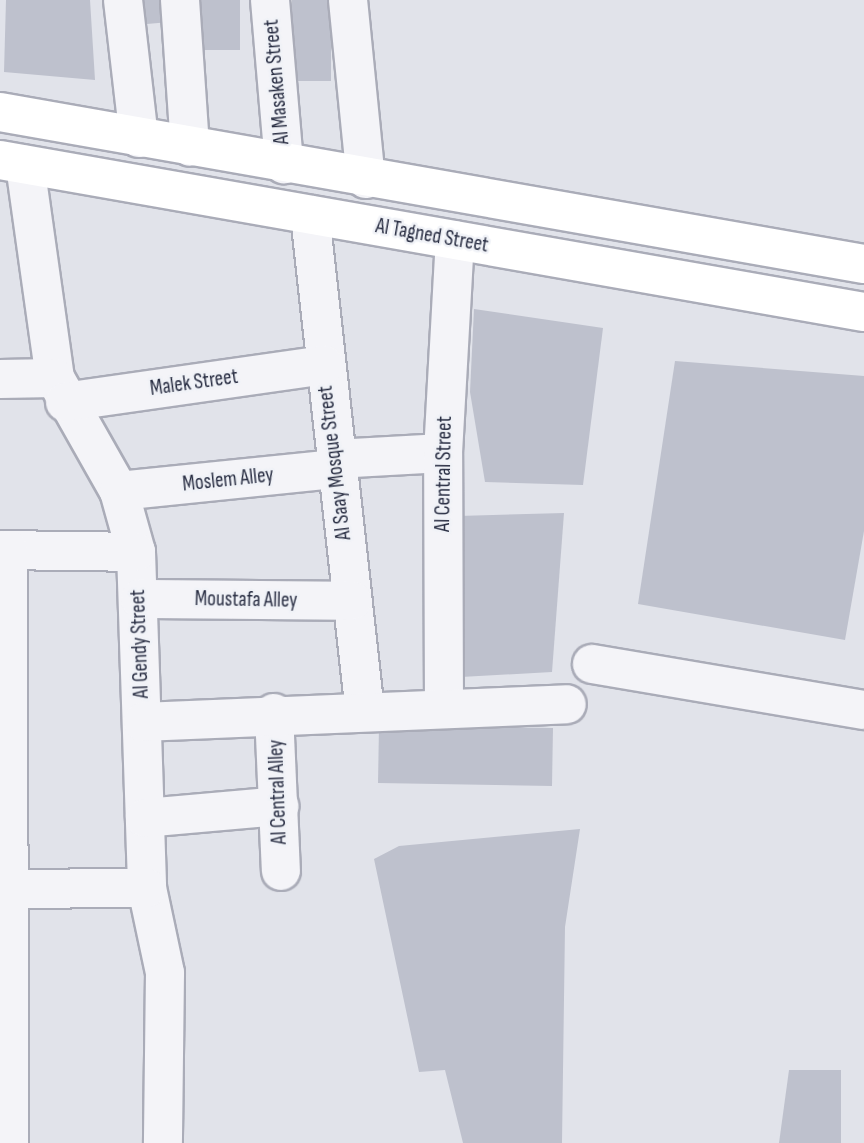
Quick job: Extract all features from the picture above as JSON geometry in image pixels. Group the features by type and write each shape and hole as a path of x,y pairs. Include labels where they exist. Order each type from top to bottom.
{"highway":[{"path":"0,112 366,179 864,264"},
{"name":"Al Tagned Street","path":"13,162 864,312"}],"street":[{"path":"123,0 139,138"},
{"path":"180,0 190,147"},
{"name":"Al Masaken Street","path":"270,0 284,164"},
{"path":"348,0 366,179"},
{"name":"Al Gendy Street","path":"13,162 60,390 119,491 136,552 147,888 164,973 163,1143"},
{"name":"Al Saay Mosque Street","path":"310,215 324,365 365,712"},
{"name":"Al Central Street","path":"444,708 443,453 455,240"},
{"name":"Malek Street","path":"0,379 60,390 324,365"},
{"name":"Moslem Alley","path":"119,491 443,453"},
{"path":"9,1143 4,889 4,550 136,552"},
{"name":"Moustafa Alley","path":"139,599 352,601"},
{"path":"592,664 864,710"},
{"path":"142,722 275,713 567,704"},
{"name":"Al Central Alley","path":"275,713 281,871"},
{"path":"145,818 279,806"},
{"path":"4,889 147,888"}],"building":[{"path":"6,0 90,0 95,80 4,72"},
{"path":"132,0 167,0 170,22 135,25"},
{"path":"192,0 240,0 240,50 192,50"},
{"path":"292,0 331,0 331,81 292,81"},
{"path":"474,309 603,328 583,485 485,482 470,392"},
{"path":"675,361 864,376 864,531 845,640 638,604"},
{"path":"564,513 552,672 461,677 458,516"},
{"path":"379,725 553,728 552,786 378,783"},
{"path":"580,829 565,927 562,1143 463,1143 445,1070 419,1072 374,859 399,846"},
{"path":"789,1070 841,1070 841,1143 779,1143"}]}
